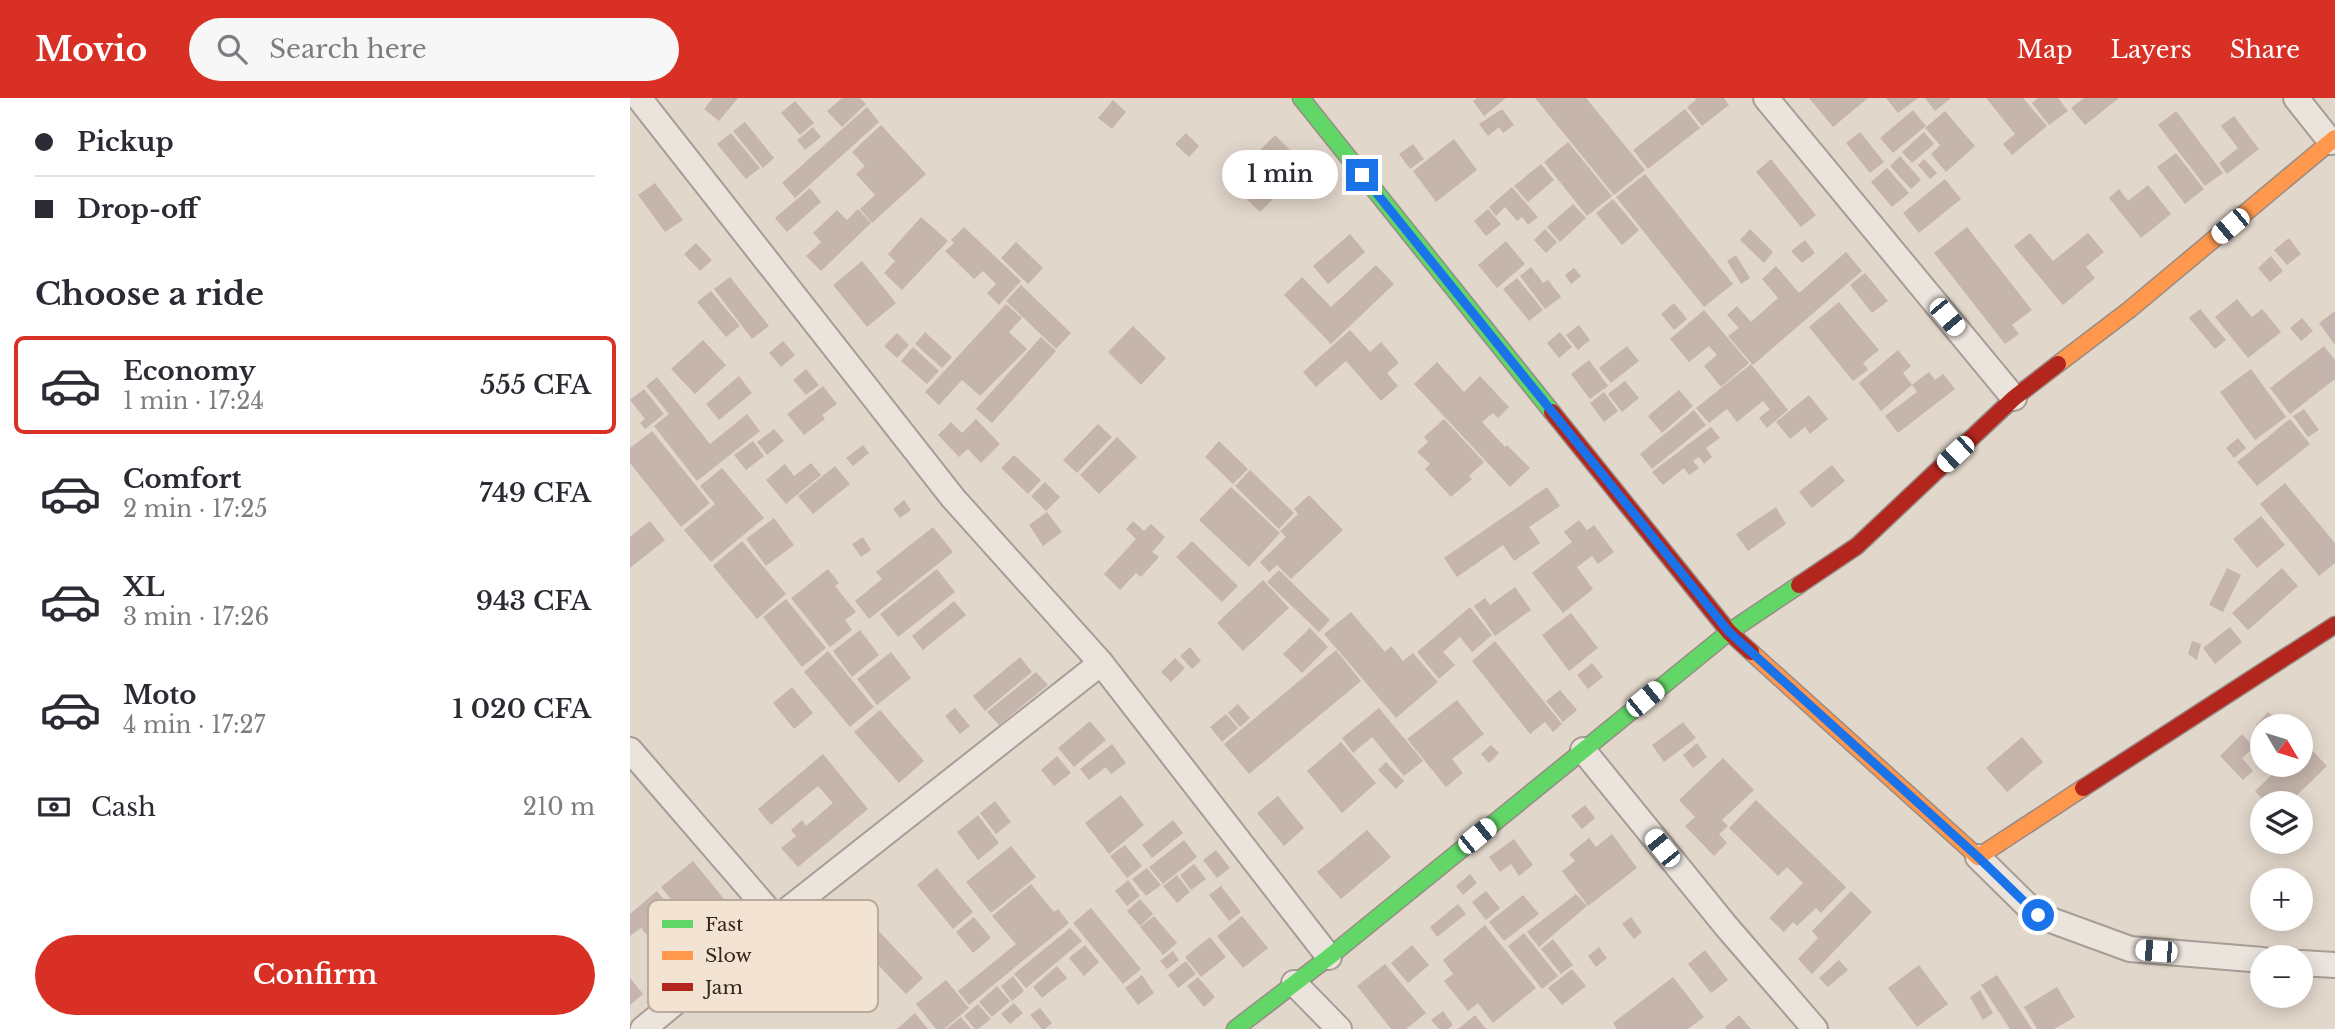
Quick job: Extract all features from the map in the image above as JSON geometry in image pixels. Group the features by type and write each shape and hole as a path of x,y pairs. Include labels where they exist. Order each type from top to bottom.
{"street":[{"path":"639,98 953,498 1101,663 1329,957"},
{"path":"1301,98 1729,632 1978,857 2038,915 2130,949 2250,959"},
{"path":"1766,98 2014,398"},
{"path":"1235,1029 1329,957 1729,632 1857,547 2014,398 2129,310 2333,140 2296,98"},
{"path":"1978,857 2335,625"},
{"path":"800,900 1101,663"},
{"path":"630,750 760,900"},
{"path":"1583,750 1726,926 1815,1029"},
{"path":"2313,964 2335,965"},
{"path":"1294,983 1339,1029"},
{"path":"643,1029 664,1012"}],"building":[{"path":"713,98 738,98 719,121 704,109"},
{"path":"842,98 860,98 866,104 842,127 827,111"},
{"path":"1477,98 1506,98 1484,116 1473,101"},
{"path":"1535,98 1586,98 1645,170 1614,195"},
{"path":"1695,98 1724,98 1729,105 1702,126 1687,107"},
{"path":"1809,98 1868,98 1833,127"},
{"path":"1886,98 1918,98 1898,113"},
{"path":"1925,98 1951,98 1935,111"},
{"path":"1986,98 2023,98 2047,126 2012,155 2003,144 2015,134"},
{"path":"2038,98 2058,98 2068,111 2049,125 2032,103"},
{"path":"2084,98 2119,98 2085,125 2071,108"},
{"path":"1113,100 1126,112 1112,129 1098,118"},
{"path":"795,101 814,123 800,135 781,113"},
{"path":"867,107 879,122 795,198 782,183"},
{"path":"1502,109 1514,125 1503,133 1499,127 1488,136 1479,124"},
{"path":"1685,109 1700,128 1648,169 1633,150"},
{"path":"1913,110 1926,126 1893,153 1880,138"},
{"path":"1945,111 1975,146 1946,172 1931,154 1940,145 1925,128"},
{"path":"2176,111 2223,173 2205,186 2158,125"},
{"path":"2234,116 2259,149 2227,174 2219,163 2238,148 2221,126"},
{"path":"745,122 774,158 763,168 733,131"},
{"path":"881,125 926,174 872,223 860,209 875,195 856,174 865,166 852,152"},
{"path":"813,127 821,137 805,150 797,140"},
{"path":"1860,132 1884,162 1870,173 1846,143"},
{"path":"1924,132 1934,144 1912,163 1902,152"},
{"path":"731,133 760,168 746,179 717,144"},
{"path":"1186,133 1199,146 1189,157 1175,144"},
{"path":"1275,135 1306,166 1260,212 1229,182"},
{"path":"1454,139 1477,170 1436,202 1413,171"},
{"path":"1568,142 1612,196 1587,216 1544,162"},
{"path":"1413,144 1424,159 1410,169 1399,154"},
{"path":"2176,153 2204,189 2185,204 2157,167"},
{"path":"1900,156 1921,180 1911,189 1890,166"},
{"path":"1771,159 1816,215 1801,227 1756,172"},
{"path":"1924,159 1937,173 1930,179 1918,165"},
{"path":"1541,164 1554,180 1528,202 1514,186"},
{"path":"1887,168 1909,193 1892,207 1871,182"},
{"path":"1645,174 1733,284 1704,307 1616,197"},
{"path":"1945,179 1961,199 1919,233 1903,213"},
{"path":"655,183 683,220 665,232 638,195"},
{"path":"2148,185 2171,214 2141,238 2109,198 2119,189 2128,201"},
{"path":"1512,187 1538,217 1528,225 1522,217 1517,221 1505,207 1496,216 1489,207"},
{"path":"810,188 821,202 787,232 775,218"},
{"path":"1613,199 1639,230 1622,245 1596,213"},
{"path":"1573,204 1586,218 1560,242 1547,227"},
{"path":"858,209 871,223 821,271 806,256 821,242 813,233 837,210 847,220"},
{"path":"1488,209 1501,224 1486,236 1474,221"},
{"path":"921,217 948,241 902,290 884,273 895,261 888,254"},
{"path":"964,227 1021,281 999,305 987,293 996,284 983,271 974,279 945,251 954,243 951,240"},
{"path":"1967,227 2032,310 2012,325 2019,334 2005,344 1934,253"},
{"path":"1545,229 1557,242 1546,253 1534,240"},
{"path":"1750,229 1773,252 1764,263 1740,240"},
{"path":"2030,233 2053,261 2088,233 2104,252 2086,267 2095,278 2063,305 2014,246"},
{"path":"1350,234 1365,252 1328,284 1313,266"},
{"path":"2289,238 2301,254 2287,265 2274,250"},
{"path":"1805,240 1815,253 1802,263 1791,251"},
{"path":"1506,241 1525,264 1497,288 1478,265"},
{"path":"1016,242 1043,268 1028,284 1001,258"},
{"path":"696,243 712,260 700,271 684,254"},
{"path":"1846,252 1862,271 1753,365 1728,336 1739,328 1727,315 1737,306 1751,322 1778,298 1762,279 1776,266 1799,293"},
{"path":"1736,255 1750,278 1741,284 1727,261"},
{"path":"2271,256 2283,271 2270,282 2258,268"},
{"path":"862,261 896,303 867,327 833,285"},
{"path":"1376,265 1394,284 1331,344 1284,295 1302,277 1331,307"},
{"path":"1531,267 1543,283 1548,280 1561,297 1545,309 1520,276"},
{"path":"1574,268 1581,276 1571,284 1565,275"},
{"path":"1865,273 1888,301 1872,313 1850,285"},
{"path":"730,277 769,326 752,339 714,289"},
{"path":"1517,278 1543,310 1529,321 1503,289"},
{"path":"1021,285 1071,333 1056,349 1006,301"},
{"path":"711,291 740,326 726,337 697,302"},
{"path":"2237,299 2252,317 2262,309 2281,332 2248,358 2215,317"},
{"path":"1839,302 1879,350 1863,363 1868,370 1853,381 1809,327"},
{"path":"1674,303 1687,319 1674,330 1661,314"},
{"path":"1006,304 1022,318 1009,332 1027,349 980,396 962,380 939,405 925,392"},
{"path":"2200,309 2226,340 2215,349 2189,318"},
{"path":"1704,310 1749,363 1721,387 1704,366 1717,355 1709,346 1689,362 1670,339"},
{"path":"2335,311 2335,345 2319,323"},
{"path":"2302,318 2313,331 2301,341 2290,328"},
{"path":"1579,325 1590,340 1578,350 1566,335"},
{"path":"1133,326 1166,358 1141,385 1108,352"},
{"path":"1350,330 1370,352 1381,342 1399,363 1387,373 1398,386 1381,401 1346,361 1316,387 1303,372"},
{"path":"925,332 952,357 942,368 915,344"},
{"path":"1560,332 1572,347 1559,358 1547,343"},
{"path":"897,333 909,345 897,358 884,346"},
{"path":"1041,337 1056,351 992,423 976,409"},
{"path":"703,340 726,365 695,394 671,369"},
{"path":"783,341 795,355 781,367 769,353"},
{"path":"1627,346 1639,361 1611,383 1599,368"},
{"path":"2324,346 2335,360 2335,379 2290,414 2270,388"},
{"path":"913,347 939,371 927,384 901,361"},
{"path":"1898,350 1911,366 1903,373 1912,385 1881,411 1859,383"},
{"path":"1589,360 1608,386 1590,399 1571,374"},
{"path":"1437,362 1464,392 1480,376 1509,407 1498,418 1493,413 1482,422 1505,447 1507,445 1530,468 1510,487 1414,384"},
{"path":"1751,364 1788,410 1767,428 1759,418 1770,409 1763,401 1737,422 1727,409 1709,423 1696,408"},
{"path":"806,369 819,385 806,395 793,380"},
{"path":"2251,369 2286,417 2255,440 2220,392"},
{"path":"1929,372 1935,380 1943,374 1955,389 1898,433 1885,416 1917,392 1912,385"},
{"path":"739,376 752,393 719,420 706,404"},
{"path":"657,377 710,444 747,414 760,431 697,481 654,426 669,414 646,386"},
{"path":"1625,381 1639,398 1622,412 1608,394"},
{"path":"823,386 837,404 822,415 825,419 804,435 787,414"},
{"path":"644,389 664,414 645,429 640,423 645,419 630,400"},
{"path":"1679,390 1693,406 1662,433 1648,416"},
{"path":"1604,392 1618,411 1604,422 1590,403"},
{"path":"1809,395 1828,419 1810,434 1805,427 1790,439 1776,422"},
{"path":"2304,409 2319,430 2308,437 2293,416"},
{"path":"1694,410 1706,425 1652,469 1640,454"},
{"path":"976,419 1000,444 981,463 968,449 959,457 938,435 951,422 962,433"},
{"path":"1444,419 1484,462 1469,476 1472,479 1451,497 1425,469 1430,464 1417,452 1428,442 1424,437"},
{"path":"2290,419 2310,444 2257,486 2237,462"},
{"path":"1098,424 1112,437 1077,473 1063,460"},
{"path":"1711,427 1720,438 1706,448 1712,457 1704,464 1699,457 1693,461 1699,468 1689,475 1684,468 1663,485 1652,472"},
{"path":"774,429 784,441 767,455 757,442"},
{"path":"652,431 710,503 681,527 630,463 630,448"},
{"path":"1117,437 1137,457 1099,494 1080,475"},
{"path":"2238,438 2246,448 2234,458 2226,448"},
{"path":"753,441 764,456 746,470 734,455"},
{"path":"1219,441 1248,469 1233,484 1205,457"},
{"path":"863,445 869,453 853,466 846,458"},
{"path":"1014,455 1041,480 1028,494 1001,468"},
{"path":"811,463 821,475 786,504 766,480 785,464 794,476"},
{"path":"1832,465 1845,481 1812,508 1799,492"},
{"path":"835,466 850,484 813,514 798,496"},
{"path":"722,468 764,518 711,562 684,530 715,504 700,486"},
{"path":"1250,470 1294,513 1279,529 1235,486"},
{"path":"1045,482 1060,497 1046,511 1031,496"},
{"path":"2285,483 2335,543 2335,563 2319,576 2260,504"},
{"path":"1231,487 1280,533 1249,567 1199,520"},
{"path":"1547,487 1560,506 1529,527 1540,543 1514,561 1503,545 1457,577 1444,558"},
{"path":"1309,495 1343,530 1291,579 1277,565 1269,572 1260,562 1286,537 1280,531 1298,514 1294,509"},
{"path":"904,500 911,510 900,518 893,509"},
{"path":"1776,507 1786,524 1748,551 1736,534"},
{"path":"1047,512 1062,532 1043,546 1029,525"},
{"path":"2261,516 2285,545 2257,568 2233,539"},
{"path":"774,518 794,545 766,566 746,539"},
{"path":"1579,520 1587,530 1594,525 1614,552 1598,564 1592,556 1577,567 1593,589 1563,613 1532,573 1572,542 1564,532"},
{"path":"650,521 665,540 630,568 630,537"},
{"path":"1133,521 1144,531 1151,524 1165,537 1152,552 1159,557 1141,577 1136,573 1120,590 1104,574 1136,539 1126,529"},
{"path":"933,527 953,552 869,619 855,601 882,579 876,572"},
{"path":"863,537 871,550 861,557 852,544"},
{"path":"742,541 786,594 757,619 713,566"},
{"path":"1192,541 1238,586 1222,602 1176,557"},
{"path":"2227,568 2241,575 2223,612 2209,605"},
{"path":"2282,568 2298,586 2248,630 2232,613"},
{"path":"828,569 839,583 835,586 856,612 845,620 852,630 830,647 791,598"},
{"path":"937,569 955,592 898,637 880,614"},
{"path":"1279,570 1330,620 1319,632 1267,582"},
{"path":"1263,580 1289,608 1243,651 1217,623"},
{"path":"1515,587 1531,610 1495,636 1474,606 1485,598 1490,605"},
{"path":"786,599 826,648 802,667 763,617"},
{"path":"954,601 966,615 923,650 912,636"},
{"path":"1470,607 1492,635 1472,652 1460,637 1443,652 1455,665 1439,679 1417,652"},
{"path":"1351,612 1385,652 1391,646 1403,661 1413,653 1438,682 1396,718 1324,634"},
{"path":"1571,613 1598,648 1569,671 1542,635"},
{"path":"2230,627 2242,642 2215,664 2203,648"},
{"path":"1310,628 1328,647 1302,673 1283,654"},
{"path":"860,630 879,655 852,677 833,651"},
{"path":"1495,641 1562,724 1553,732 1545,722 1530,734 1472,661"},
{"path":"2192,641 2201,644 2197,660 2188,654"},
{"path":"1190,647 1201,661 1192,669 1180,656"},
{"path":"1336,650 1361,681 1249,774 1224,744"},
{"path":"828,651 874,707 850,727 804,672"},
{"path":"891,652 911,678 877,705 857,679"},
{"path":"1020,657 1032,672 985,711 973,696"},
{"path":"1175,658 1185,668 1171,682 1161,672"},
{"path":"1592,663 1603,677 1588,689 1577,675"},
{"path":"1036,672 1048,685 999,725 987,712"},
{"path":"792,687 813,713 794,729 773,703"},
{"path":"1560,690 1577,710 1563,722 1546,701"},
{"path":"1457,700 1484,734 1452,759 1463,773 1446,787 1407,739"},
{"path":"1238,704 1250,718 1240,727 1228,713"},
{"path":"955,708 970,726 960,734 945,716"},
{"path":"1379,708 1423,761 1404,776 1372,737 1353,753 1342,738"},
{"path":"880,710 924,761 899,783 854,732"},
{"path":"1226,714 1238,728 1222,742 1210,727"},
{"path":"1090,721 1106,740 1074,767 1058,748"},
{"path":"1683,722 1696,738 1664,762 1652,745"},
{"path":"2242,734 2250,743 2250,751 2242,758 2250,767 2250,774 2243,780 2220,756"},
{"path":"2022,737 2043,762 2007,792 1986,768"},
{"path":"1341,742 1376,783 1342,813 1307,771"},
{"path":"1697,743 1707,757 1693,768 1683,755"},
{"path":"1112,744 1126,763 1111,774 1106,767 1089,780 1080,769"},
{"path":"1491,745 1499,753 1489,763 1481,754"},
{"path":"2314,752 2327,766 2301,791 2255,791 2270,777 2314,777"},
{"path":"823,754 868,809 798,867 781,848 796,836 791,830 802,820 806,826 833,803 818,786 771,825 758,809"},
{"path":"1057,756 1071,773 1054,786 1041,770"},
{"path":"1723,758 1754,790 1722,820 1728,826 1719,834 1727,843 1714,856 1685,826 1695,817 1679,800"},
{"path":"1386,762 1404,781 1396,789 1378,770"},
{"path":"1121,795 1144,825 1109,854 1085,823"},
{"path":"1278,796 1304,828 1284,846 1257,813"},
{"path":"1756,800 1846,887 1821,913 1816,908 1797,926 1793,922 1784,932 1769,918 1803,883 1787,867 1778,876 1729,828"},
{"path":"995,801 1011,822 996,834 980,813"},
{"path":"1585,805 1595,818 1582,829 1571,816"},
{"path":"978,815 999,843 978,860 957,832"},
{"path":"1173,820 1183,833 1152,858 1142,845"},
{"path":"1367,830 1391,857 1341,899 1317,872"},
{"path":"1612,834 1637,868 1588,906 1562,871 1575,861 1569,854 1589,838 1596,847"},
{"path":"1514,839 1533,865 1519,876 1511,864 1500,872 1489,857"},
{"path":"1184,840 1197,857 1163,884 1149,867"},
{"path":"1125,845 1142,866 1127,878 1110,856"},
{"path":"1011,846 1036,877 991,913 966,882"},
{"path":"1216,850 1230,868 1217,878 1203,860"},
{"path":"693,861 725,900 672,900 661,887"},
{"path":"1194,864 1206,879 1191,890 1180,875"},
{"path":"937,868 973,912 953,929 917,885"},
{"path":"1147,868 1161,885 1146,896 1132,879"},
{"path":"1470,874 1477,883 1463,895 1456,886"},
{"path":"1177,875 1190,892 1177,903 1163,886"},
{"path":"1128,880 1140,896 1127,906 1115,891"},
{"path":"1031,884 1054,912 1058,909 1069,923 969,1005 958,991 1016,944 992,916"},
{"path":"1221,886 1241,912 1229,921 1209,895"},
{"path":"657,891 664,900 648,900 648,936 641,928 630,936 630,914"},
{"path":"1486,891 1500,908 1486,920 1472,902"},
{"path":"1851,891 1872,912 1812,974 1798,959 1818,938 1812,931"},
{"path":"1576,894 1587,906 1539,947 1527,932"},
{"path":"1523,895 1539,914 1504,941 1489,922"},
{"path":"1140,899 1153,914 1140,926 1127,911"},
{"path":"1458,904 1466,914 1437,937 1430,927"},
{"path":"1091,908 1141,969 1123,984 1073,923"},
{"path":"1154,916 1177,943 1163,955 1140,927"},
{"path":"1242,916 1268,948 1243,968 1217,936"},
{"path":"974,917 991,938 973,953 956,932"},
{"path":"1631,917 1642,932 1634,939 1622,924"},
{"path":"1485,925 1536,988 1493,1023 1478,1003 1468,1011 1444,981 1453,974 1443,960"},
{"path":"1070,928 1082,941 1026,988 1014,974"},
{"path":"878,930 923,978 906,994 878,965"},
{"path":"1524,933 1558,976 1542,989 1508,946"},
{"path":"1210,937 1226,957 1201,977 1185,957"},
{"path":"1553,939 1573,965 1561,974 1541,949"},
{"path":"1085,945 1099,962 1084,976 1069,958"},
{"path":"1412,945 1429,965 1408,983 1391,963"},
{"path":"1599,947 1607,958 1596,967 1588,956"},
{"path":"1705,950 1728,980 1711,993 1688,964"},
{"path":"1173,951 1179,960 1167,969 1160,961"},
{"path":"1839,960 1848,970 1828,987 1819,978"},
{"path":"1186,961 1196,974 1178,988 1168,975"},
{"path":"1385,964 1426,1013 1406,1029 1391,1029 1357,986"},
{"path":"1919,965 1948,1004 1917,1027 1888,988"},
{"path":"1057,966 1067,978 1042,998 1033,987"},
{"path":"1572,969 1586,986 1562,1005 1548,988"},
{"path":"1142,975 1154,993 1138,1005 1125,988"},
{"path":"1997,975 2032,1029 2010,1029 1981,985"},
{"path":"1013,976 1024,991 1012,1001 1001,986"},
{"path":"1198,977 1215,997 1204,1007 1187,986"},
{"path":"1673,977 1704,1017 1688,1029 1617,1029 1613,1023"},
{"path":"630,978 643,994 630,1005"},
{"path":"946,980 969,1008 944,1029 936,1029 916,1004"},
{"path":"997,986 1010,1001 992,1017 979,1002"},
{"path":"2057,987 2075,1017 2054,1029 2037,1029 2024,1007"},
{"path":"1980,990 1993,1013 1983,1020 1970,997"},
{"path":"1014,1003 1023,1013 1010,1024 1001,1014"},
{"path":"978,1004 991,1019 975,1029 964,1016"},
{"path":"1040,1008 1052,1023 1045,1029 1030,1015"},
{"path":"1443,1011 1453,1025 1448,1029 1439,1029 1431,1020"},
{"path":"915,1013 928,1029 897,1029"},
{"path":"1475,1015 1486,1029 1458,1029"},
{"path":"1739,1015 1751,1029 1726,1029 1725,1027"},
{"path":"961,1017 971,1029 946,1029"}],"traffic: fast":[{"path":"1301,98 1552,412"},
{"path":"1235,1029 1329,957 1729,632 1799,585"}],"traffic: slow":[{"path":"2058,364 2129,310 2335,138"},
{"path":"1751,652 1978,857 2083,788"}],"traffic: jam":[{"path":"1799,585 1857,546 2014,398 2058,364"},
{"path":"1552,412 1729,632 1751,652"},
{"path":"2083,788 2335,625"}],"route":[{"path":"1362,175 1729,632 1978,857 2038,915"}]}
